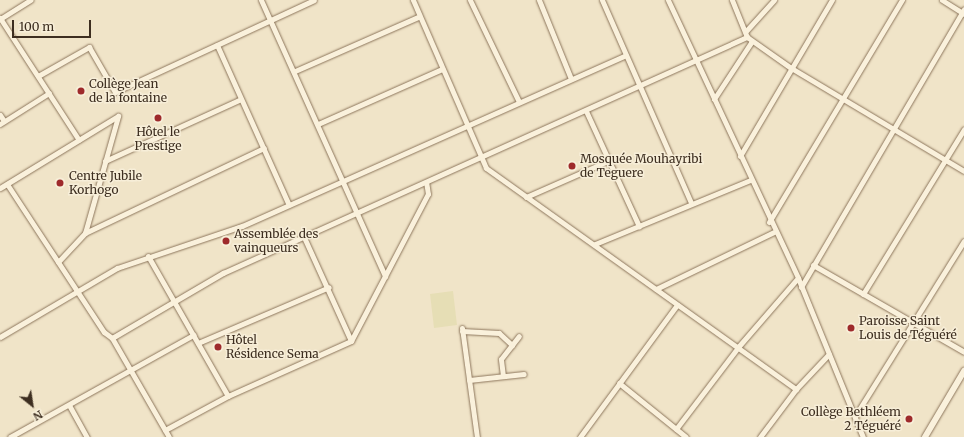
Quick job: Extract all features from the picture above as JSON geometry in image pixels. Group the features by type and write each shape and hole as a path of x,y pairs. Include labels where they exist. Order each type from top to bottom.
{"street":[{"path":"30,0 0,18 78,140"},
{"path":"262,0 295,71 385,276"},
{"path":"38,76 89,47 115,92 314,0"},
{"path":"413,0 418,17 482,156 486,168 595,244 677,305 739,346 796,389"},
{"path":"470,0 519,102"},
{"path":"539,0 571,79"},
{"path":"602,0 691,203"},
{"path":"668,0 769,222 798,278 863,437"},
{"path":"732,0 746,31 747,37 752,41 791,68 964,171"},
{"path":"746,31 774,0"},
{"path":"740,156 832,0"},
{"path":"769,222 902,0"},
{"path":"801,287 896,130 963,12 942,0"},
{"path":"295,71 418,17"},
{"path":"112,338 223,273 303,235 640,88 747,37"},
{"path":"714,99 752,41"},
{"path":"217,45 289,205"},
{"path":"0,337 117,268 148,256 242,226 344,182 626,55"},
{"path":"318,124 442,69"},
{"path":"0,114 2,122 49,93"},
{"path":"105,161 241,99"},
{"path":"586,111 639,226"},
{"path":"0,188 118,116 85,233"},
{"path":"863,294 964,129"},
{"path":"58,262 85,233 264,148"},
{"path":"526,197 608,161"},
{"path":"595,244 691,203 750,180"},
{"path":"166,430 228,396 351,341 428,194 426,182"},
{"path":"7,184 104,332 112,338 169,437"},
{"path":"656,289 774,232"},
{"path":"303,235 328,287 351,341"},
{"path":"855,416 914,324 964,240"},
{"path":"148,256 228,396"},
{"path":"813,265 964,352"},
{"path":"676,429 739,346 798,278"},
{"path":"198,342 328,287"},
{"path":"580,437 677,305"},
{"path":"477,437 462,330 499,333 512,345"},
{"path":"10,437 132,372 193,335"},
{"path":"503,376 501,359 519,336"},
{"path":"760,437 796,389 829,354"},
{"path":"925,437 964,372"},
{"path":"469,380 524,374"},
{"path":"619,383 686,437"},
{"path":"69,405 87,437"}],"shaded area":[{"path":"453,291 457,325 434,328 430,294"}],"place":[{"name":"Collège Jean de la fontaine","path":"81,91"},
{"name":"Hôtel le Prestige","path":"158,118"},
{"name":"Mosquée Mouhayribi de Teguere","path":"572,166"},
{"name":"Centre Jubile Korhogo","path":"60,183"},
{"name":"Assemblée des vainqueurs","path":"226,241"},
{"name":"Paroisse Saint Louis de Téguéré","path":"851,328"},
{"name":"Hôtel Résidence Sema","path":"218,347"},
{"name":"Collège Bethléem 2 Téguéré","path":"909,419"}]}
